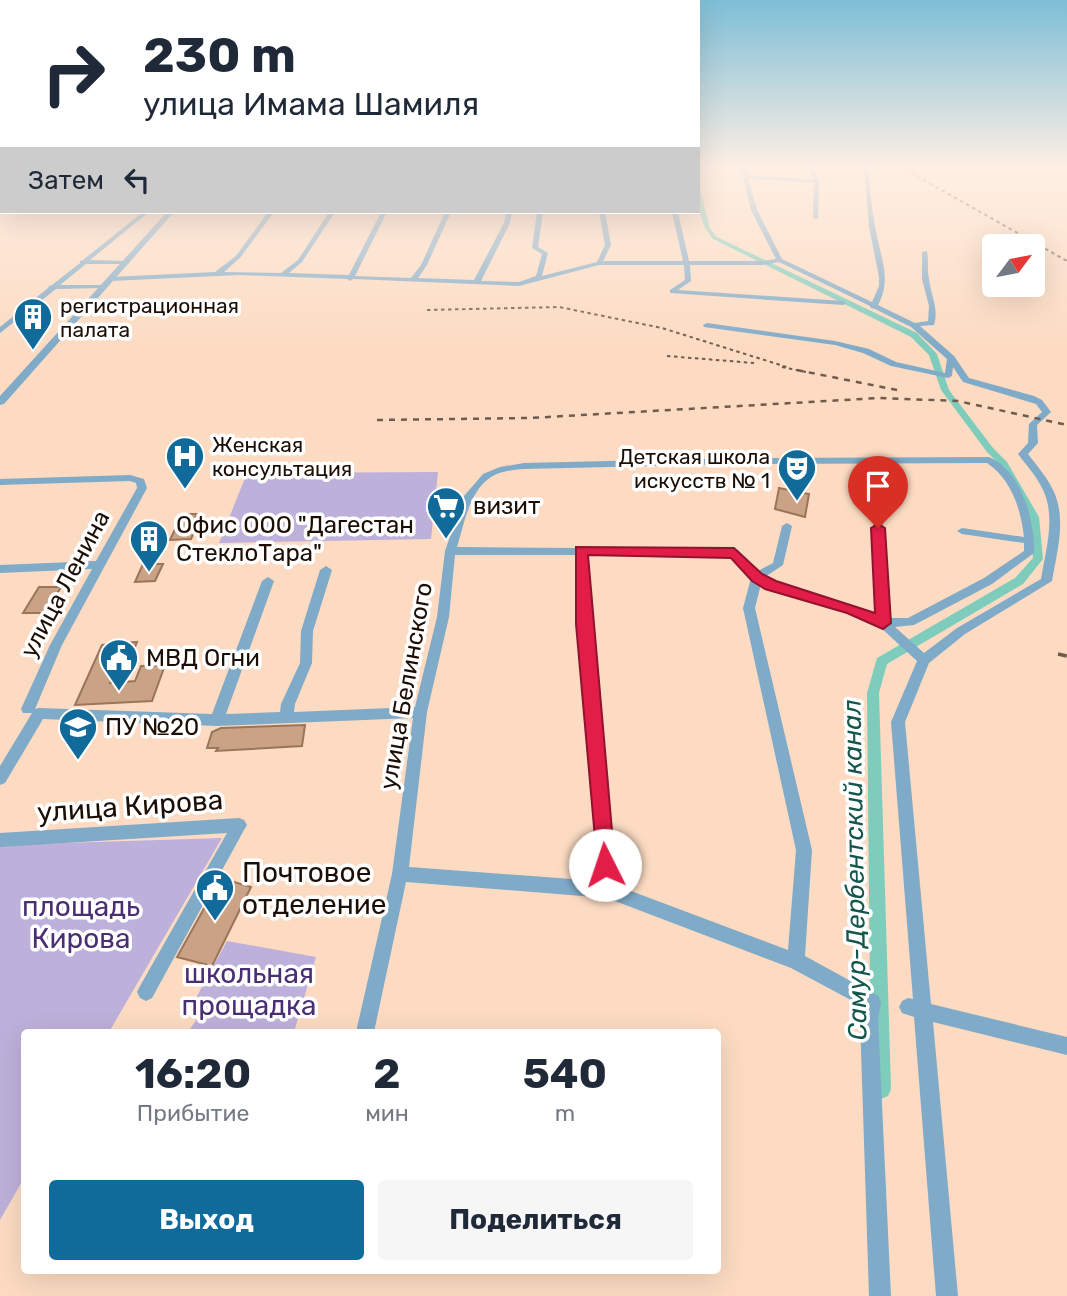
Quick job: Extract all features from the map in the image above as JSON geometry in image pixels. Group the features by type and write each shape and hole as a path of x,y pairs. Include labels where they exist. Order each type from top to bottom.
{"street":[{"path":"0,331 127,226"},
{"path":"0,402 158,226"},
{"path":"217,274 238,257 260,226"},
{"path":"281,275 300,261 323,226"},
{"path":"350,279 377,226"},
{"path":"412,281 424,265 441,226"},
{"path":"476,284 505,226"},
{"path":"534,280 539,277 545,253 535,248 538,226"},
{"path":"599,263 608,245 605,226"},
{"path":"678,226 687,262 688,281 672,292 843,303"},
{"path":"762,226 778,260 914,325 951,358 966,380 1031,398 1039,402 1047,412 1033,424 1033,443 1023,454 1053,501 1053,546 1046,582 961,631 924,660 898,722 916,1009 947,1296"},
{"path":"872,226 882,263 884,284 873,307"},
{"path":"914,325 932,323 934,312 934,299 926,284 925,252"},
{"path":"111,279 217,274 519,284 599,263 767,263 778,260"},
{"path":"82,262 127,262"},
{"path":"51,287 102,287"},
{"path":"707,325 835,343 866,351 894,365 948,376 951,358"},
{"name":"улица Белинского","path":"366,1029 400,874 420,712 443,617 450,551 469,496 485,476 503,469 524,467 739,461 989,460 998,464 1023,508 1031,541"},
{"path":"0,482 141,481"},
{"name":"улица Ленина","path":"0,779 34,711 56,645 142,488 141,481"},
{"path":"877,504 883,623"},
{"path":"787,526 778,565 757,577 748,608 804,850 796,961"},
{"path":"883,623 910,622 976,588 1015,565 1029,553 1031,541 962,531"},
{"path":"581,550 607,890"},
{"path":"450,551 734,553 757,577 807,597 852,609 883,623 924,660"},
{"path":"0,569 98,565"},
{"path":"286,718 288,704 306,663 307,631 326,570"},
{"path":"217,720 268,581"},
{"path":"34,711 217,720 420,712"},
{"name":"улица Кирова","path":"0,840 239,825 146,992"},
{"path":"400,874 607,890 796,961 872,1002 869,1019 880,1296"},
{"path":"916,1009 1067,1046"}],"green space":[{"path":"438,472 431,539 219,543 247,473"},
{"name":"площадь Кирова","path":"222,838 111,1029 21,1029 21,1183 0,1220 0,845"},
{"name":"школьная прощадка","path":"227,941 316,957 295,1029 190,1029 201,1013 191,1007"}],"building":[{"name":"Детская школа искусств № 1","path":"779,488 809,494 805,517 775,509"},
{"path":"182,514 197,514 190,530 195,530 191,539 170,540"},
{"name":"Офис ООО \"Дагестан СтеклоТара\"","path":"143,564 163,564 155,581 135,582"},
{"path":"39,587 61,587 46,613 23,613"},
{"name":"МВД Огни","path":"137,642 130,660 119,661 110,683 135,681 141,666 165,665 152,701 75,705 102,645"},
{"path":"305,725 302,746 216,751 218,748 207,748 212,732 221,728"},
{"name":"Почтовое отделение","path":"221,878 251,887 212,966 177,957"}],"waterway":[{"name":"Самур-Дербентский канал","path":"706,226 715,238 914,335 933,354 945,390 990,450 1004,464 1034,517 1038,559 1019,581 881,661 873,693 881,1089"}],"railway":[{"path":"1006,226 1067,261"},
{"path":"427,310 559,307 662,328 790,368"},
{"path":"667,356 754,363"},
{"path":"782,367 806,372"},
{"path":"797,370 902,391"},
{"path":"377,420 530,418 879,398 958,401 1067,425"},
{"path":"1058,654 1067,656"}],"place":[{"name":"регистрационная палата","path":"33,351"},
{"name":"Женская консультация","path":"185,490"},
{"name":"Детская школа искусств № 1","path":"797,502"},
{"name":"визит","path":"446,540"},
{"name":"Офис ООО \"Дагестан СтеклоТара\"","path":"149,573"},
{"name":"МВД Огни","path":"119,692"},
{"name":"ПУ №20","path":"78,761"},
{"name":"Почтовое отделение","path":"215,922"}],"route":[{"path":"605,865 584,624 581,550 734,553 757,577 771,585 852,609 883,623 878,528"}]}
